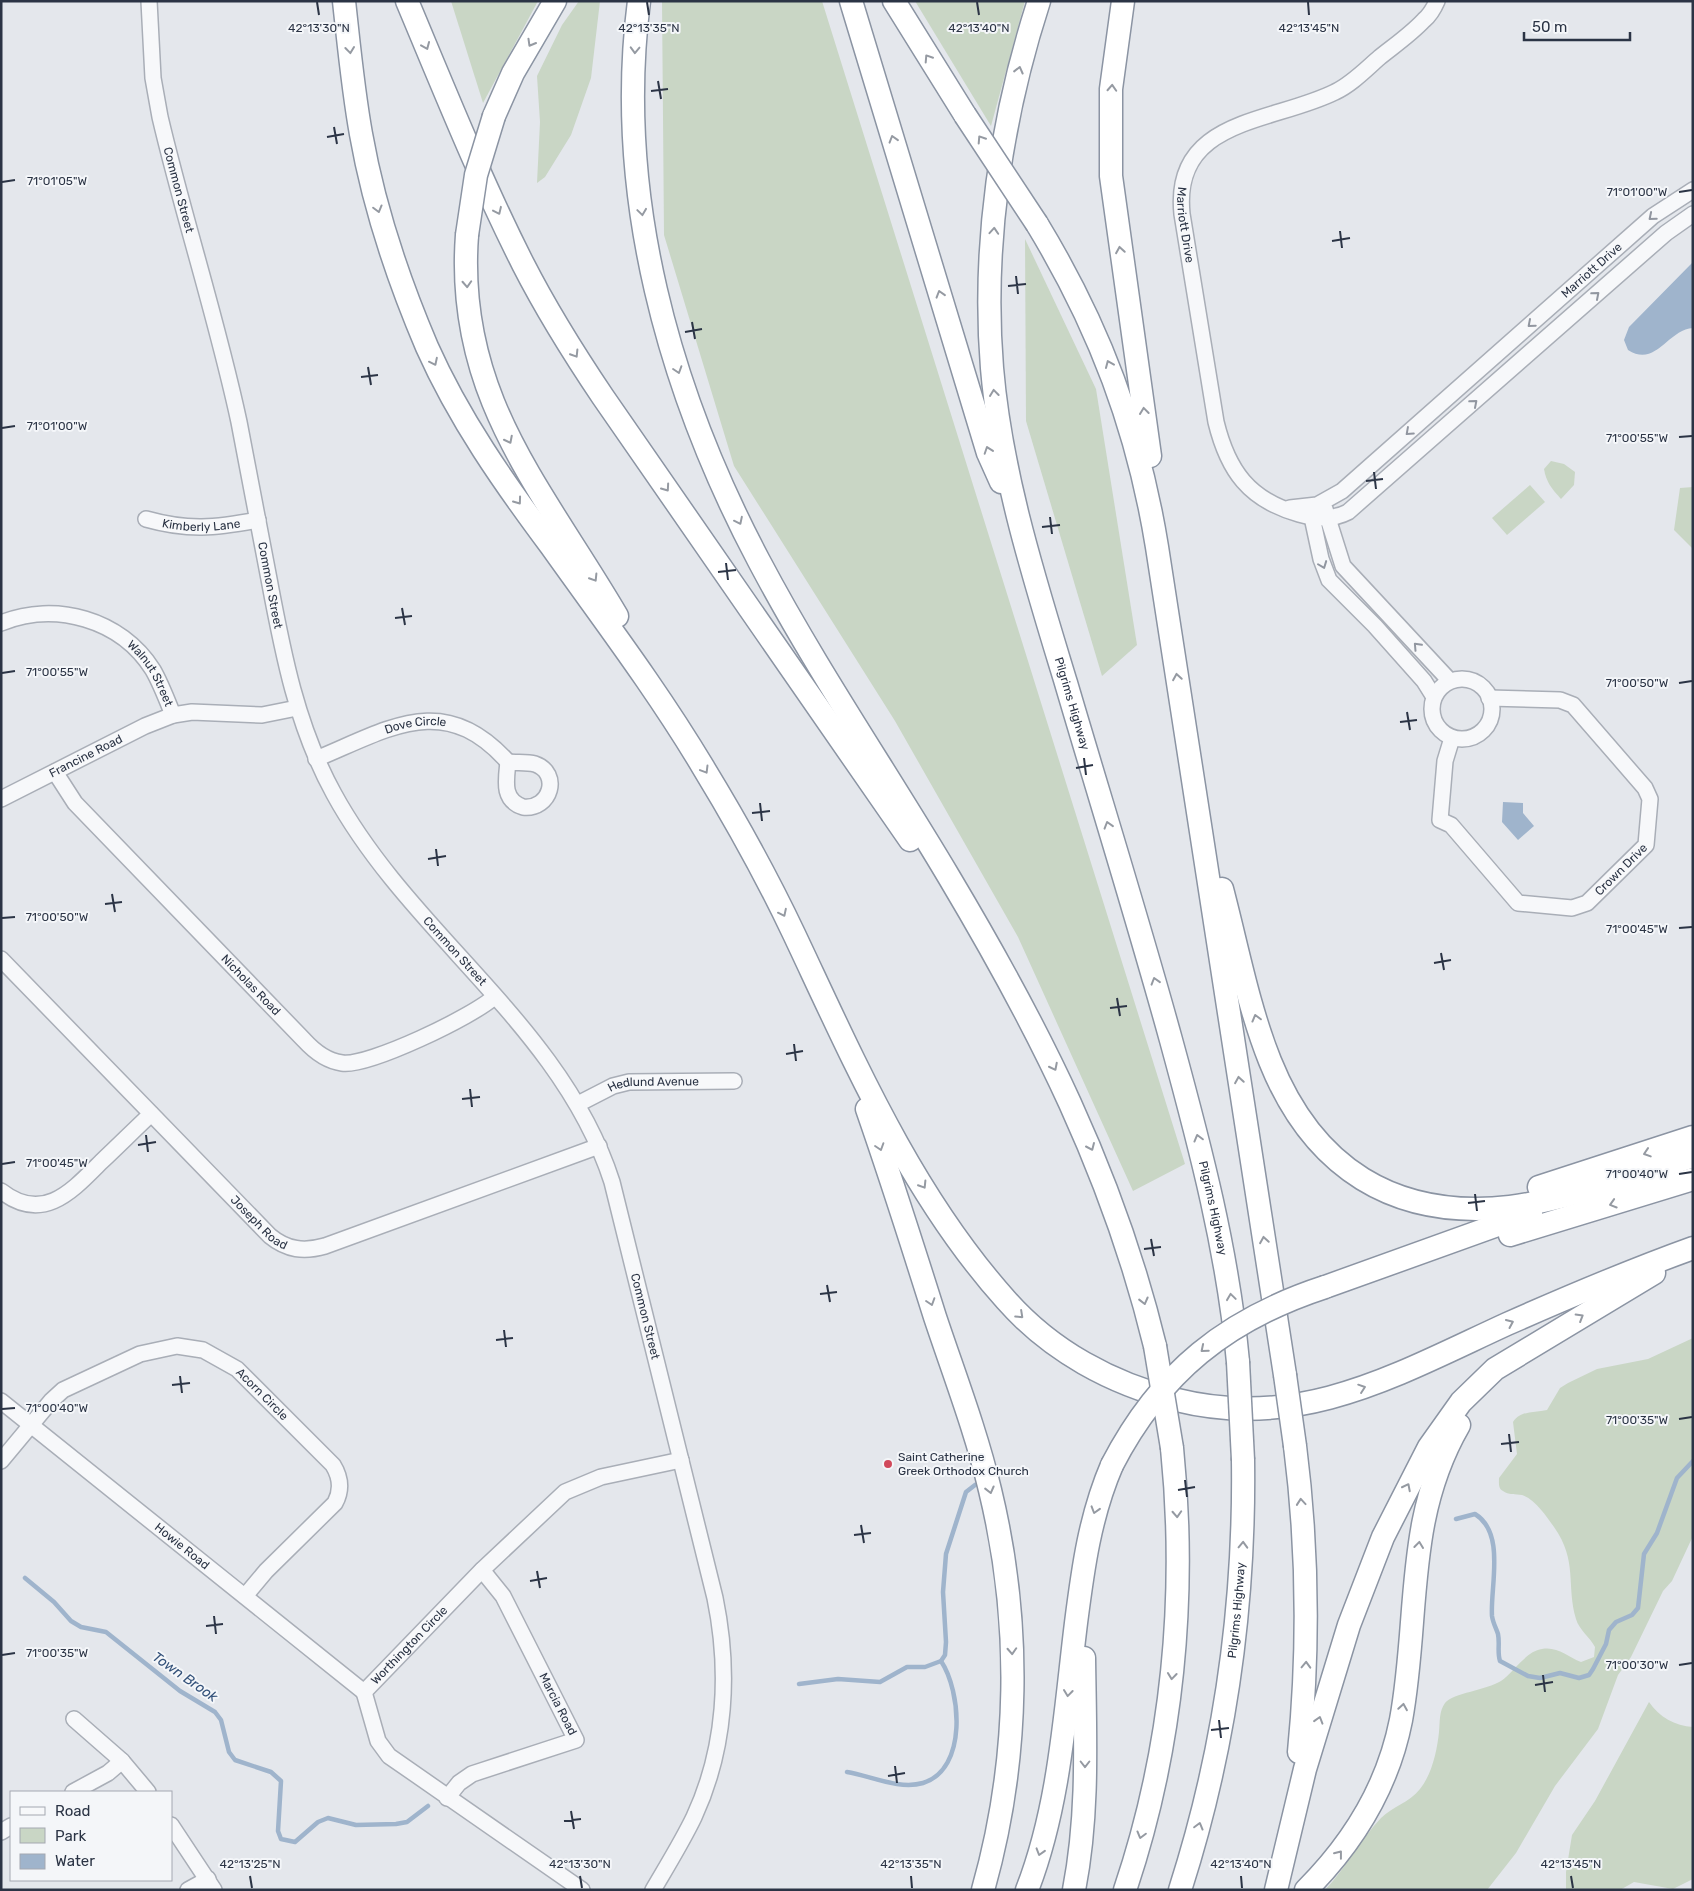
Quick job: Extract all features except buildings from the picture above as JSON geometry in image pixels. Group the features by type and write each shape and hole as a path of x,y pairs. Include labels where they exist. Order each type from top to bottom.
{"highway":[{"path":"344,1 359,122 369,173 395,264 430,354 453,400 494,468 639,668 680,729"},
{"path":"407,1 501,218 535,287 575,354 908,838 961,898"},
{"path":"555,1 513,73 494,116 476,175 467,236 467,293 471,324 485,383 502,428 526,471 607,599 680,729 720,794 770,886 870,1094 899,1146 956,1236 996,1288 1033,1327 1075,1358 1122,1382 1160,1396 1212,1406 1253,1409 1291,1407 1327,1400 1384,1380 1595,1285 1693,1249"},
{"path":"639,1 634,96 639,193 657,295 687,396 726,492 768,578 961,898 1036,1032 1071,1103 1102,1174 1133,1263 1155,1346 1172,1448 1178,1552 1178,1603 1171,1681 1155,1782 1125,1890"},
{"path":"851,1 988,453 1026,543"},
{"path":"894,1 965,115 1037,224 1078,297 1120,396 1144,480 1184,725 1295,1446 1305,1553 1306,1649 1296,1782 1279,1880"},
{"path":"1026,543 997,417 992,365 991,283 996,207 1006,131 1023,55 1039,1"},
{"path":"1123,1 1111,88 1111,176 1145,415 1164,598"},
{"name":"Pilgrims Highway","path":"1026,543 1157,990 1199,1144 1225,1259 1238,1362 1243,1460 1242,1560 1231,1672 1214,1766 1180,1890"},
{"path":"1184,725 1208,833 1264,1045 1287,1098 1315,1139 1342,1165 1370,1185 1405,1199 1441,1206 1475,1209 1512,1206 1550,1200 1624,1179"},
{"path":"826,1004 869,1117 969,1417 990,1489 1000,1537 1011,1625 1012,1712 1001,1810 983,1890"},
{"path":"1315,1139 1349,1166 1392,1186 1429,1193 1474,1195 1504,1194 1538,1188 1693,1137"},
{"path":"1027,1890 1041,1848 1056,1783 1084,1557 1095,1511 1112,1465 1147,1407 1191,1360 1220,1336 1254,1315 1287,1300 1693,1156"},
{"path":"1325,1287 1474,1246 1693,1179"},
{"path":"1279,1880 1308,1760 1349,1625 1373,1562 1406,1488 1429,1447 1461,1402 1495,1369 1538,1341 1693,1249"},
{"path":"1306,1890 1331,1864 1351,1837 1377,1792 1393,1752 1404,1695 1423,1517 1436,1470 1458,1426 1480,1394 1506,1367 1538,1341"},
{"path":"1074,1890 1079,1861 1084,1804 1084,1557"}],"street":[{"name":"Common Street","path":"149,1 152,71 158,111 231,386 296,708 316,759 341,808 381,866 548,1060 578,1104 599,1146 615,1196 721,1629 724,1672 716,1750 701,1798 686,1831 653,1890"},
{"name":"Marriott Drive","path":"1437,1 1420,24 1336,92 1247,122 1214,137 1196,153 1182,179 1182,214 1220,438 1235,471 1246,486 1260,498 1278,507 1315,509 1348,486 1653,216 1693,190"},
{"name":"Marriott Drive","path":"1327,518 1344,514 1358,505 1666,233 1693,214"},
{"path":"1315,509 1327,518 1343,566 1450,681"},
{"path":"1315,509 1321,559 1329,580 1375,626 1424,681 1434,697"},
{"name":"Kimberly Lane","path":"146,519 188,528 223,526 258,520"},
{"name":"Walnut Street","path":"1,623 22,616 57,613 75,616 102,626 127,642 147,661 161,686 172,715 192,712 262,715 296,708"},
{"path":"1469,680 1477,684 1489,698 1491,717 1480,733 1462,739 1452,738 1437,726 1432,707 1434,697 1450,681 1469,680"},
{"name":"Crown Drive","path":"1452,738 1444,761 1440,820 1451,825 1518,903 1572,908 1587,904 1646,845 1650,799 1645,788 1573,706 1560,700 1489,698"},
{"name":"Francine Road","path":"1,800 145,726 172,715"},
{"name":"Dove Circle","path":"316,759 397,726 431,721 451,723 478,734 508,762"},
{"name":"Nicholas Road","path":"55,772 74,803 304,1040 327,1058 343,1064 368,1060 469,1015 494,997"},
{"name":"Joseph Road","path":"1,959 270,1236 284,1245 300,1250 325,1246 599,1146"},
{"name":"Hedlund Avenue","path":"578,1104 613,1086 629,1082 734,1081"},
{"path":"1,1190 16,1201 25,1204 43,1204 60,1199 76,1187 151,1114"},
{"name":"Acorn Circle","path":"1,1461 31,1424 63,1390 140,1354 158,1348 177,1346 194,1348 221,1359 237,1369 333,1465 340,1484 338,1498 331,1508 266,1571 245,1596"},
{"name":"Howie Road","path":"1,1401 364,1692"},
{"name":"Worthington Circle","path":"582,1890 447,1798 383,1749 375,1732 364,1692 482,1570 565,1492 601,1477 681,1460"},
{"name":"Marcia Road","path":"447,1798 459,1782 472,1774 576,1740 503,1596 482,1570"},
{"path":"74,1719 122,1762 147,1791"},
{"path":"75,1791 108,1773 122,1762"},
{"path":"172,1826 211,1884 188,1890"}],"green space":[{"path":"451,1 538,1 483,103"},
{"path":"579,1 600,1 591,78 571,135 545,177 537,183 540,122 537,76 562,25"},
{"path":"662,1 822,1 1185,1164 1133,1191 1018,937 895,721 734,466 664,235"},
{"path":"915,1 1025,1 991,126"},
{"path":"1025,239 1096,389 1137,645 1102,676 1026,421"},
{"path":"1551,461 1564,464 1575,472 1574,485 1561,499 1546,478 1544,469"},
{"path":"1530,485 1545,502 1507,535 1492,518"},
{"path":"1693,487 1693,549 1674,530 1680,488"},
{"path":"1693,1338 1693,1536 1672,1581 1663,1591 1631,1657 1618,1675 1598,1729 1555,1786 1516,1853 1487,1890 1325,1890 1381,1818 1416,1794 1424,1783 1431,1769 1435,1754 1441,1713 1445,1703 1455,1697 1501,1681 1525,1658 1542,1649 1547,1648 1562,1652 1581,1662 1594,1657 1595,1647 1576,1619 1573,1607 1569,1562 1561,1539 1536,1504 1522,1495 1510,1494 1501,1490 1499,1478 1517,1454 1513,1422 1520,1415 1547,1410 1560,1388 1597,1369 1648,1359"},
{"path":"1649,1702 1668,1720 1680,1725 1693,1727 1693,1879 1673,1889 1634,1882 1620,1890 1566,1890 1566,1872 1572,1835 1595,1801"}],"water":[{"path":"1693,262 1693,328 1684,330 1654,351 1646,354 1638,354 1628,350 1624,340 1629,327"},
{"path":"1503,802 1523,803 1523,813 1534,826 1518,840 1502,822"}],"waterway":[{"name":"Town Brook","path":"1456,1519 1475,1514 1485,1523 1490,1534 1494,1561 1492,1616 1498,1634 1500,1661 1528,1676 1540,1678 1560,1673 1579,1678 1589,1675 1593,1669 1606,1644 1609,1630 1616,1622 1632,1615 1638,1608 1644,1554 1657,1533 1677,1478 1693,1461"},
{"name":"Town Brook","path":"799,1684 838,1679 880,1682 907,1667 925,1667 941,1661 945,1655 946,1642 943,1592 946,1554 966,1492 975,1485"},
{"name":"Town Brook","path":"25,1578 54,1602 71,1621 81,1627 106,1632 180,1691 215,1712 221,1720 229,1752 235,1760 271,1772 281,1781 278,1831 281,1839 295,1842 318,1822 328,1818 356,1825 407,1822 428,1806"},
{"name":"Town Brook","path":"847,1772 904,1785 923,1783 938,1775 948,1762 954,1746 956,1728 956,1709 953,1691 948,1674 941,1661"}],"place":[{"name":"Saint Catherine Greek Orthodox Church","path":"888,1464"}]}
